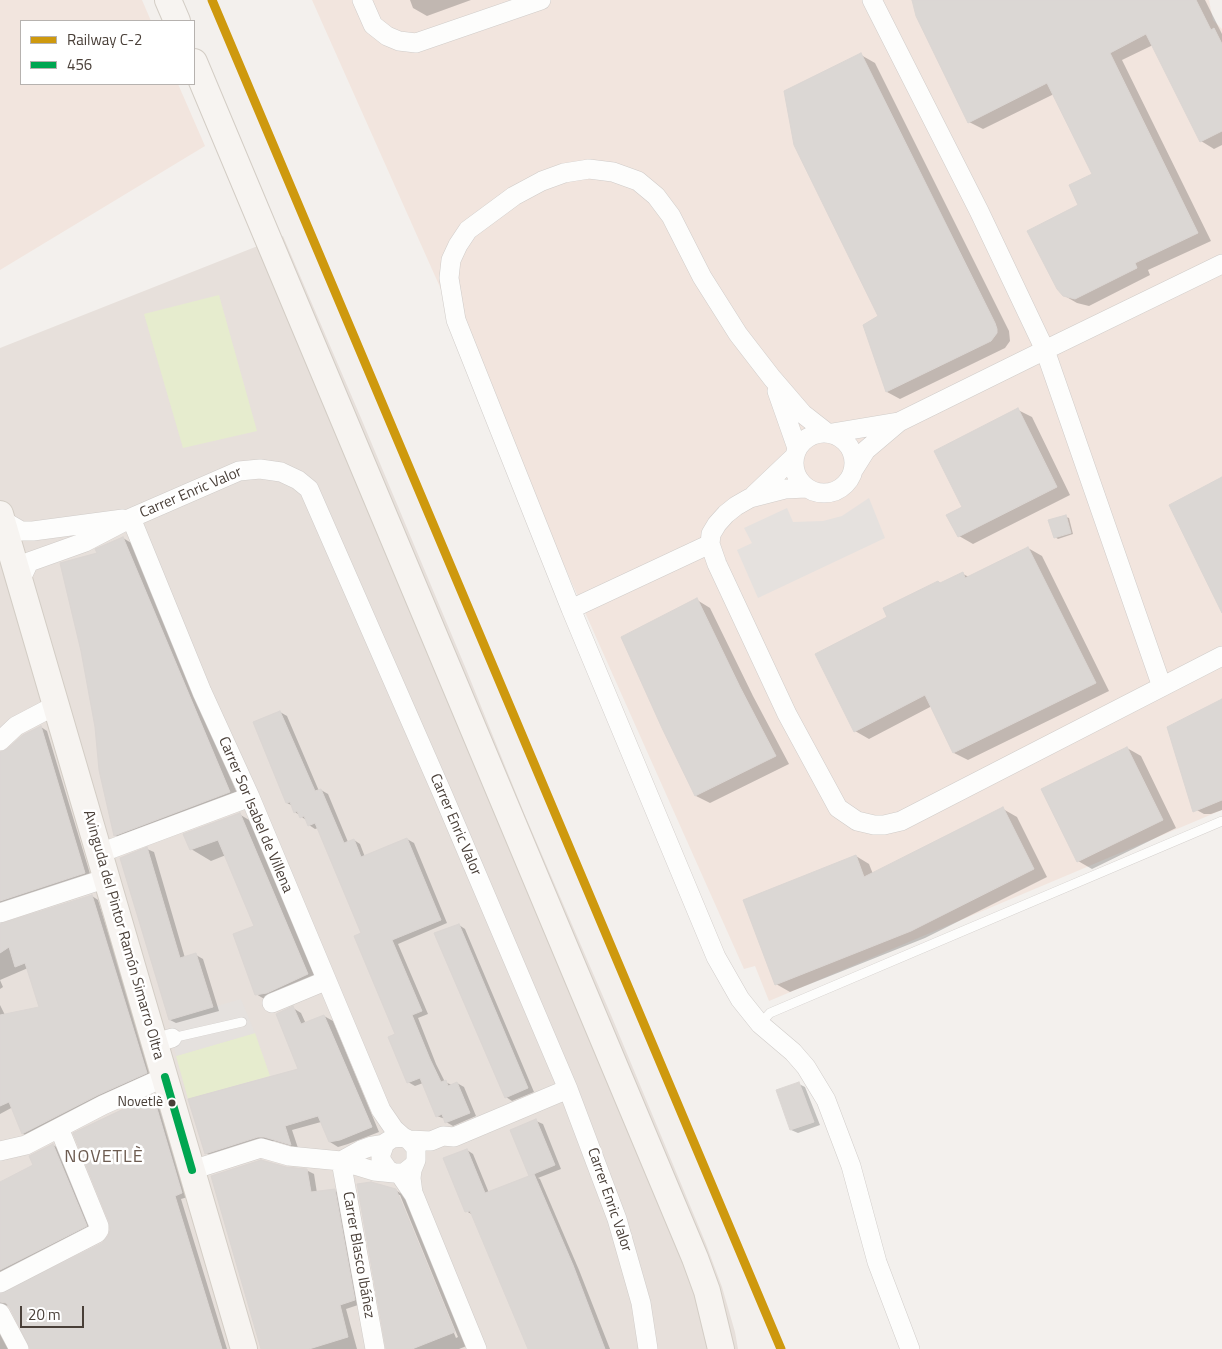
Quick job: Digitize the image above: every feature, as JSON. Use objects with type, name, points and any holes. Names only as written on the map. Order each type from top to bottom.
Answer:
[{"type":"main road","points":[[168,0],[177,20]]},
{"type":"main road","points":[[195,64],[695,1258],[707,1291],[721,1349]]},
{"type":"main road","name":"Avinguda del Pintor Ramón Simarro Oltra","points":[[1,517],[103,866],[164,1040],[165,1077],[244,1349]]},
{"type":"street","points":[[362,0],[373,25],[380,31],[400,41],[416,43],[541,0]]},
{"type":"street","points":[[872,0],[979,211],[1045,350],[1162,687]]},
{"type":"street","points":[[854,468],[854,458],[849,445],[841,437],[829,432],[803,414],[738,334],[702,277],[671,216],[656,196],[638,182],[613,172],[588,168],[542,180],[514,196],[468,230],[458,245],[451,260],[449,278],[456,320],[571,609],[716,957],[740,999],[760,1024],[793,1052],[806,1067],[826,1100],[851,1166],[877,1262],[910,1349]]},
{"type":"street","points":[[750,498],[784,489],[806,488],[816,492],[834,492],[843,487],[850,479],[854,468],[866,450],[899,422],[1222,264]]},
{"type":"street","points":[[772,378],[788,420],[795,453],[793,469],[806,488]]},
{"type":"street","points":[[899,422],[810,435],[803,440],[795,453],[750,498],[726,514],[711,534],[710,544],[717,564],[787,714],[838,808],[850,818],[864,824],[884,825],[901,821],[1162,687],[1220,661]]},
{"type":"street","name":"Carrer Enric Valor","points":[[20,581],[29,562],[85,542],[131,518],[239,470],[260,469],[281,472],[298,480],[309,489],[443,795],[568,1089],[617,1219],[641,1303],[648,1349]]},
{"type":"street","name":"Carrer Enric Valor","points":[[1,517],[21,530],[32,531],[131,518]]},
{"type":"street","name":"Carrer Sor Isabel de Villena","points":[[131,518],[202,692],[250,797],[381,1110],[394,1129],[406,1138]]},
{"type":"street","points":[[571,609],[710,544]]},
{"type":"street","points":[[0,741],[16,726],[56,705]]},
{"type":"street","points":[[0,913],[250,797]]},
{"type":"street","points":[[272,1003],[326,980]]},
{"type":"street","points":[[0,1151],[26,1145],[138,1088],[165,1077]]},
{"type":"street","points":[[192,1170],[261,1148],[289,1156],[341,1161],[374,1171],[406,1168],[423,1155],[446,1146],[454,1137],[568,1089]]},
{"type":"street","name":"Carrer Sor Isabel de Villena","points":[[381,1110],[384,1144]]},
{"type":"street","points":[[0,1283],[97,1233],[99,1230],[59,1128]]},
{"type":"street","points":[[341,1161],[367,1148],[384,1144],[393,1138],[431,1141],[443,1136],[454,1137]]},
{"type":"street","points":[[406,1138],[416,1148],[406,1168],[414,1195],[477,1349]]},
{"type":"street","points":[[384,1144],[380,1154],[384,1166],[406,1168]]},
{"type":"street","name":"Carrer Blasco Ibáñez","points":[[341,1161],[374,1349]]},
{"type":"street","points":[[0,1313],[18,1349]]},
{"type":"lane","points":[[760,1024],[770,1013],[1222,821]]},
{"type":"lane","points":[[164,1040],[242,1022]]},
{"type":"shaded area","points":[[0,0],[142,0],[151,20],[20,20],[20,85],[178,85],[205,146],[0,270]]},
{"type":"shaded area","points":[[312,0],[1209,0],[1213,20],[1222,29],[1222,810],[769,1001],[755,966],[744,969]]},
{"type":"shaded area","points":[[283,236],[706,1244],[722,1287],[738,1349],[0,1349],[0,348]]},
{"type":"shaded area","points":[[869,498],[885,538],[758,598],[737,550],[752,543],[744,528],[787,508],[793,522],[823,521],[842,516]]},
{"type":"shaded area","points":[[241,999],[255,1033],[176,1056],[169,1020]]},
{"type":"green space","points":[[219,295],[257,431],[183,448],[144,314]]},
{"type":"green space","points":[[255,1033],[270,1076],[188,1099],[176,1056]]},
{"type":"building","points":[[912,0],[1196,0],[1211,30],[1214,28],[1222,44],[1222,131],[1200,142],[1146,34],[1110,53],[1198,233],[1135,263],[1137,268],[1075,299],[1063,296],[1057,289],[1027,231],[1078,205],[1069,185],[1092,174],[1047,83],[968,123],[916,16]]},
{"type":"building","points":[[861,53],[997,329],[997,333],[991,341],[886,392],[863,325],[878,316],[794,145],[784,91]]},
{"type":"building","points":[[1018,408],[1057,487],[958,537],[946,515],[962,507],[934,451]]},
{"type":"building","points":[[1222,477],[1222,613],[1169,505]]},
{"type":"building","points":[[1066,515],[1071,533],[1054,538],[1048,520]]},
{"type":"building","points":[[123,537],[230,792],[114,836],[99,770],[95,727],[81,651],[60,563],[97,553],[95,549]]},
{"type":"building","points":[[1028,547],[1096,683],[953,753],[925,695],[854,732],[815,654],[887,617],[883,608],[938,581],[940,583],[963,572],[965,578]]},
{"type":"building","points":[[697,598],[776,756],[695,796],[621,637]]},
{"type":"building","points":[[1222,699],[1222,800],[1193,812],[1167,727]]},
{"type":"building","points":[[280,711],[315,791],[321,789],[344,843],[354,839],[361,857],[407,838],[441,920],[392,940],[422,1011],[412,1015],[430,1059],[441,1082],[446,1080],[448,1086],[457,1082],[470,1113],[445,1123],[442,1114],[436,1117],[420,1078],[407,1083],[388,1037],[395,1034],[354,936],[361,933],[315,823],[308,826],[304,816],[300,818],[297,811],[294,813],[290,802],[286,803],[253,722]]},
{"type":"building","points":[[41,726],[85,873],[0,901],[0,752],[7,749],[23,735]]},
{"type":"building","points":[[1127,747],[1163,820],[1077,862],[1041,789]]},
{"type":"building","points":[[1003,807],[1034,869],[911,931],[775,985],[743,900],[856,855],[864,877]]},
{"type":"building","points":[[240,813],[308,974],[267,993],[255,995],[233,934],[254,926],[218,840],[190,850],[183,834]]},
{"type":"building","points":[[147,847],[180,958],[196,953],[213,1007],[169,1020],[120,858]]},
{"type":"building","points":[[92,895],[147,1073],[98,1095],[22,1134],[9,1102],[0,1106],[0,1015],[39,1007],[25,963],[15,967],[9,947],[0,953],[0,924]]},
{"type":"building","points":[[459,924],[528,1088],[505,1098],[434,933]]},
{"type":"building","points":[[293,1006],[301,1024],[324,1015],[372,1127],[340,1140],[329,1142],[318,1116],[285,1126],[291,1145],[258,1137],[205,1154],[188,1099],[298,1069],[276,1014]]},
{"type":"building","points":[[799,1082],[814,1122],[790,1130],[776,1090]]},
{"type":"building","points":[[153,1095],[182,1193],[175,1196],[222,1349],[30,1349],[10,1308],[6,1303],[0,1302],[0,1294],[102,1243],[110,1231],[109,1222],[73,1133]]},
{"type":"building","points":[[536,1119],[555,1165],[529,1176],[510,1130]]},
{"type":"building","points":[[53,1144],[87,1226],[0,1270],[0,1182],[33,1165],[29,1156]]},
{"type":"building","points":[[467,1149],[485,1193],[534,1174],[573,1265],[605,1349],[528,1349],[470,1211],[465,1212],[443,1158]]},
{"type":"building","points":[[261,1160],[286,1167],[307,1169],[311,1192],[335,1189],[355,1300],[340,1305],[348,1337],[309,1349],[261,1349],[211,1176]]},
{"type":"building","points":[[371,1182],[396,1189],[455,1332],[412,1349],[386,1349],[357,1184]]},
{"type":"rail line","name":"C-2","points":[[212,0],[781,1349]]},
{"type":"transit line","name":"456","points":[[165,1077],[192,1170]]},
{"type":"place","name":"Novetlè","points":[[172,1103]]},
{"type":"district","name":"NOVETLÈ","points":[[104,1158]]}]
